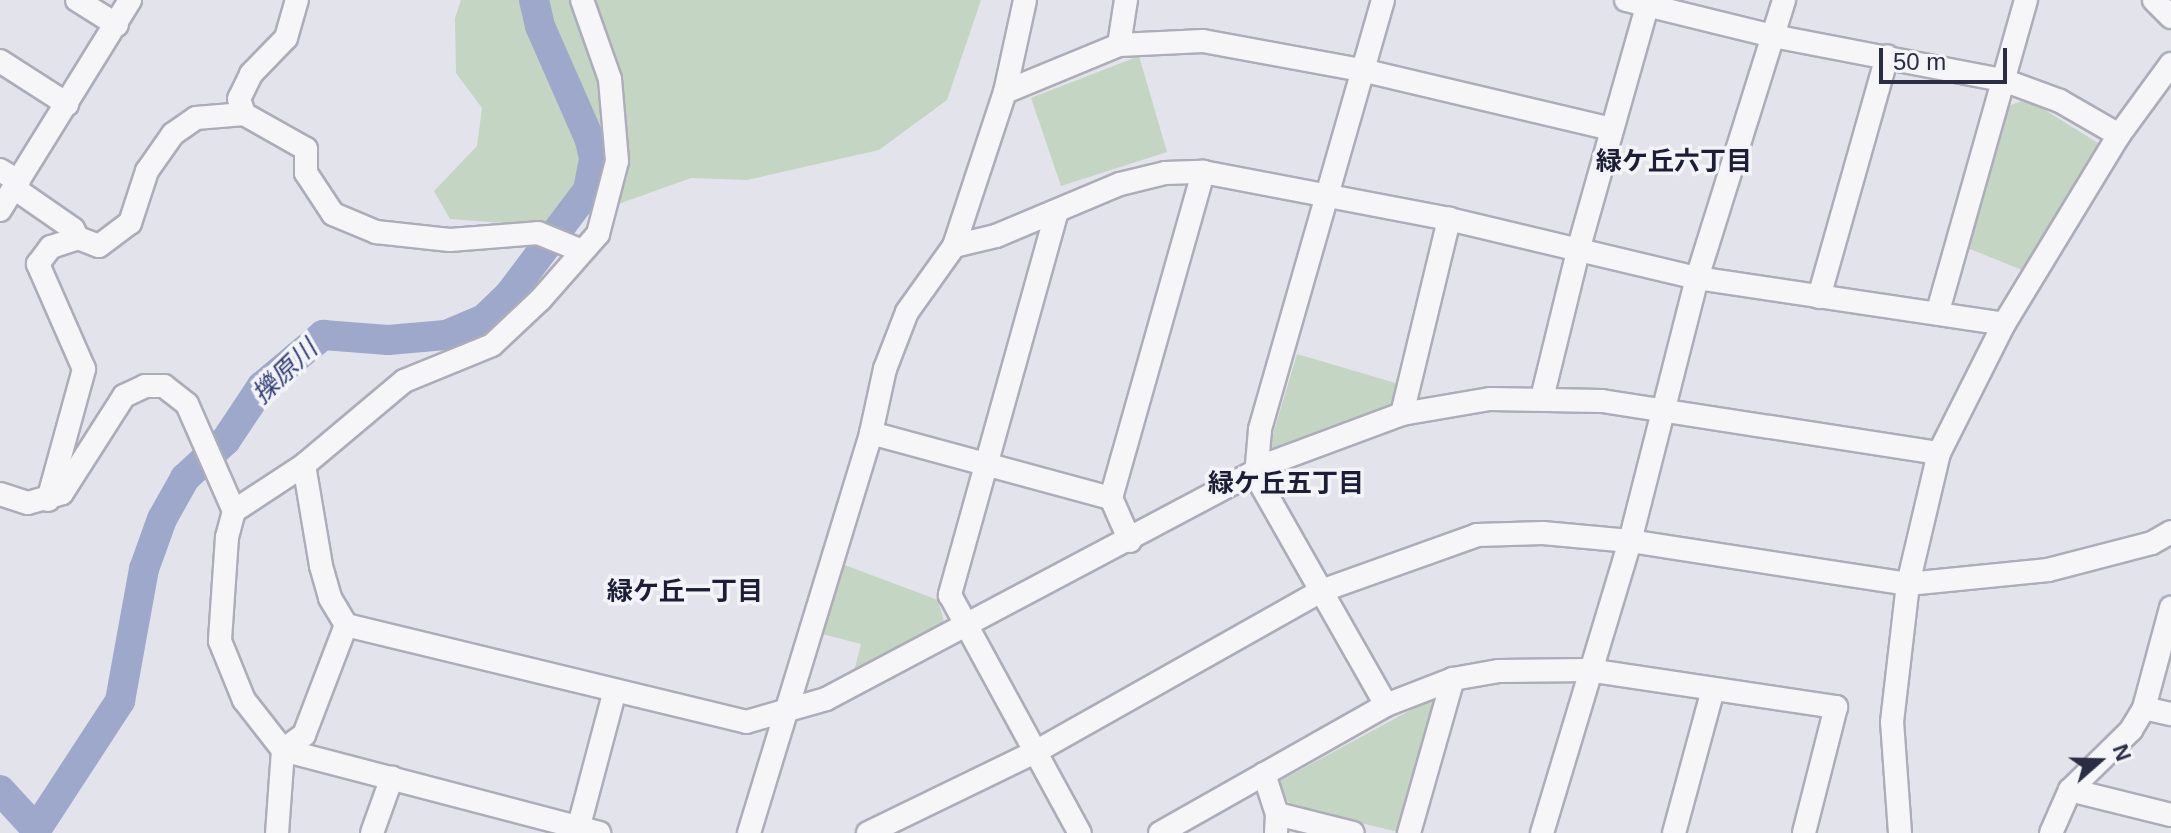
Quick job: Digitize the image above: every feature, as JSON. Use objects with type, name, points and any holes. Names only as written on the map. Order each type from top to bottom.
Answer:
[{"type":"street","points":[[77,0],[117,25]]},
{"type":"street","points":[[0,210],[11,180],[67,104],[130,0]]},
{"type":"street","points":[[244,114],[239,99],[251,74],[286,38],[297,0]]},
{"type":"street","points":[[11,180],[73,229],[78,238],[99,246],[130,223],[147,171],[173,134],[196,118],[244,114],[306,149],[306,173],[333,214],[376,232],[450,240],[563,243],[598,234],[617,161],[610,79],[582,0]]},
{"type":"street","points":[[1010,0],[1019,25]]},
{"type":"street","points":[[749,833],[871,433],[885,369],[907,312],[954,246],[1005,92],[1025,0]]},
{"type":"street","points":[[1119,45],[1126,0]]},
{"type":"street","points":[[1383,0],[1366,71],[1260,430],[1256,476],[1386,705]]},
{"type":"street","points":[[1542,833],[1588,670],[1630,541],[1697,278],[1784,0]]},
{"type":"street","points":[[1938,311],[2006,81],[2026,0]]},
{"type":"street","points":[[2154,0],[2171,17]]},
{"type":"street","points":[[1542,398],[1641,1],[1773,36],[2006,81],[2060,101],[2119,135]]},
{"type":"street","points":[[1005,92],[1119,45],[1203,41],[1366,71],[1611,129]]},
{"type":"street","points":[[1819,297],[1887,56]]},
{"type":"street","points":[[0,61],[67,104]]},
{"type":"street","points":[[1900,833],[1892,722],[1908,584],[1939,453],[2004,324],[2119,135],[2171,64]]},
{"type":"street","points":[[954,246],[996,236],[1120,184],[1165,173],[1203,172],[1449,219],[1579,247],[1697,278],[1938,311],[2004,324]]},
{"type":"street","points":[[1130,541],[1111,498],[1203,172]]},
{"type":"street","points":[[1057,211],[990,466],[950,595],[1080,833]]},
{"type":"street","points":[[1402,414],[1449,219]]},
{"type":"street","points":[[48,500],[84,369],[38,264],[43,252],[78,238]]},
{"type":"street","points":[[234,511],[304,465],[404,381],[492,345],[540,300],[563,243]]},
{"type":"street","points":[[0,494],[28,503],[48,500],[62,493],[124,396],[145,386],[164,386],[187,404],[234,511],[227,537],[220,641],[244,700],[283,750],[392,777],[585,832],[614,694]]},
{"type":"street","points":[[304,465],[321,566],[330,598],[346,625],[614,694],[746,722],[786,708],[826,699],[1256,476],[1310,444],[1402,414],[1490,399],[1542,398],[1664,412],[1939,453]]},
{"type":"street","points":[[871,433],[1111,498]]},
{"type":"street","points":[[868,833],[1037,751],[1321,591],[1477,535],[1543,533],[1630,541],[1908,584],[2048,570],[2152,543],[2171,532]]},
{"type":"street","points":[[2051,833],[2070,790],[2131,730],[2144,708],[2171,608]]},
{"type":"street","points":[[283,750],[304,735],[346,625]]},
{"type":"street","points":[[1160,833],[1386,705],[1453,679],[1499,671],[1588,670],[1836,707],[1804,833]]},
{"type":"street","points":[[1409,833],[1453,679]]},
{"type":"street","points":[[1674,833],[1713,689]]},
{"type":"street","points":[[2144,708],[2171,714]]},
{"type":"street","points":[[277,833],[283,750]]},
{"type":"street","points":[[1264,774],[1277,824],[1353,833]]},
{"type":"street","points":[[372,833],[392,777]]},
{"type":"street","points":[[2070,790],[2171,815]]},
{"type":"green space","points":[[461,0],[981,0],[947,100],[879,150],[747,180],[691,178],[554,227],[450,219],[434,191],[477,146],[482,108],[456,73],[455,18]]},
{"type":"green space","points":[[1139,56],[1167,152],[1061,186],[1031,98]]},
{"type":"green space","points":[[2027,99],[2098,143],[2022,270],[1965,247],[2008,106]]},
{"type":"green space","points":[[1297,354],[1399,384],[1387,411],[1268,451]]},
{"type":"green space","points":[[842,564],[938,600],[945,625],[852,679],[861,644],[822,634]]},
{"type":"green space","points":[[1431,699],[1436,705],[1398,832],[1291,806],[1276,783]]},
{"type":"waterway","name":"擽原川","points":[[34,833],[120,701],[144,569],[162,519],[185,478],[226,440],[262,386],[323,335],[388,340],[446,335],[484,319],[509,295],[588,190],[594,158],[590,140],[540,26],[534,0]]},
{"type":"waterway","points":[[0,790],[36,829]]},
{"type":"district","name":"緑ケ丘六丁目","points":[[1674,162]]},
{"type":"district","name":"緑ケ丘五丁目","points":[[1286,484]]},
{"type":"district","name":"緑ケ丘一丁目","points":[[685,592]]}]
